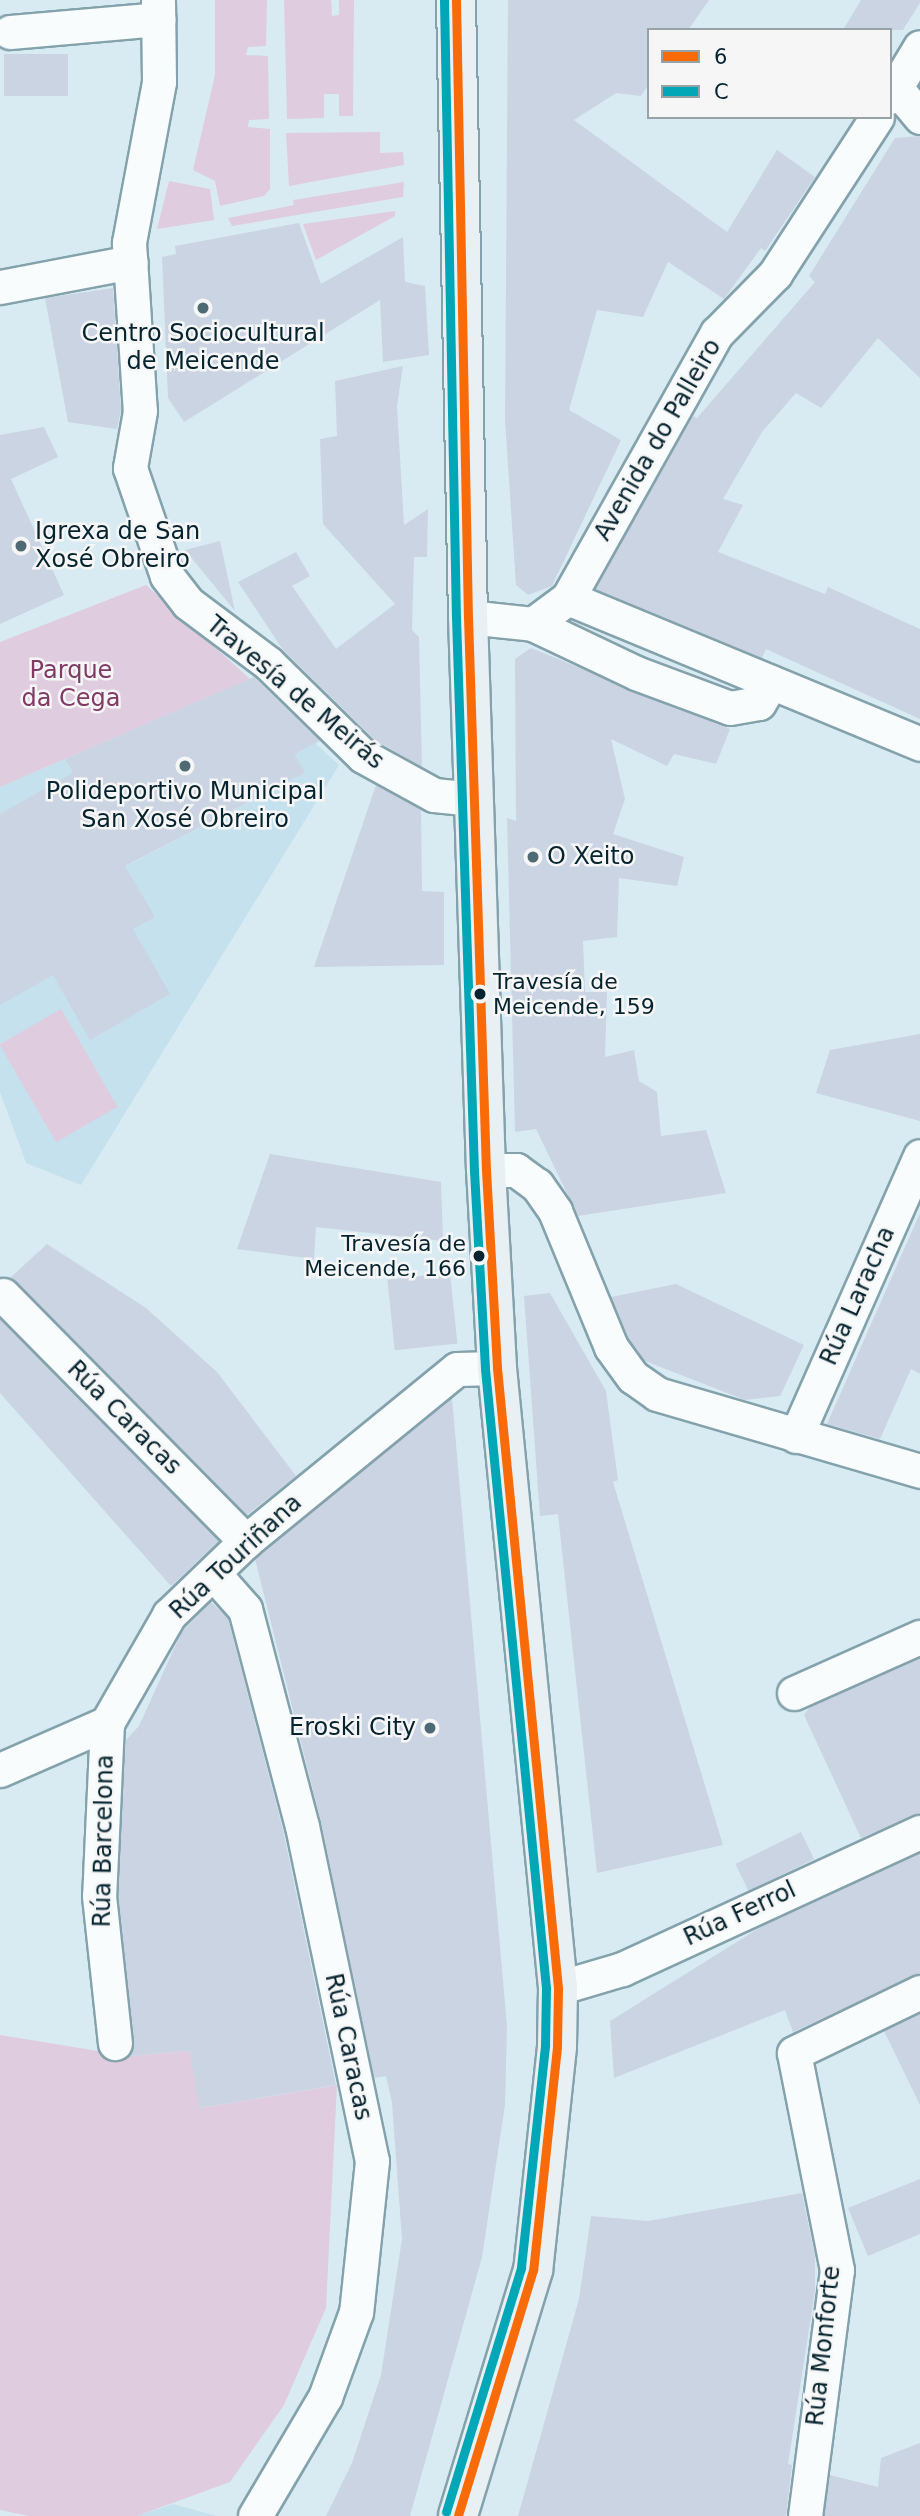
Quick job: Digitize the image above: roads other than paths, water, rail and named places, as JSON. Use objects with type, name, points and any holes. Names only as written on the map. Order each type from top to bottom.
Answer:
[{"type":"main road","points":[[456,0],[468,617],[486,1170],[497,1368],[558,1988],[533,2270],[458,2516]]},
{"type":"street","points":[[10,32],[158,10]]},
{"type":"street","name":"Travesía de Meirás","points":[[158,10],[159,82],[129,243],[140,411],[130,468],[167,576],[188,603],[268,663],[363,756],[434,795],[474,799]]},
{"type":"street","points":[[920,47],[893,93],[920,117]]},
{"type":"street","name":"Avenida do Palleiro","points":[[568,597],[717,333],[775,274],[876,119]]},
{"type":"street","points":[[0,287],[131,262]]},
{"type":"street","points":[[533,624],[568,597],[920,744]]},
{"type":"street","points":[[468,617],[533,624],[636,673],[730,708],[759,703],[771,682]]},
{"type":"street","name":"Rúa Laracha","points":[[796,1436],[920,1156]]},
{"type":"street","points":[[486,1170],[516,1170],[537,1185],[555,1211],[611,1347],[633,1377],[657,1394],[920,1471]]},
{"type":"street","name":"Rúa Caracas","points":[[3,1295],[246,1541]]},
{"type":"street","name":"Rúa Touriñana","points":[[107,1723],[169,1615],[246,1541],[457,1369],[497,1368]]},
{"type":"street","name":"Rúa Caracas","points":[[214,1574],[245,1609],[302,1826],[372,2161],[356,2312],[325,2397],[260,2504]]},
{"type":"street","points":[[794,1693],[920,1637]]},
{"type":"street","points":[[1,1769],[107,1723]]},
{"type":"street","name":"Rúa Barcelona","points":[[107,1723],[99,1896],[115,2043]]},
{"type":"street","name":"Rúa Ferrol","points":[[558,1988],[622,1969],[920,1832]]},
{"type":"street","name":"Rúa Monforte","points":[[805,2516],[837,2270],[794,2053],[920,1992]]},
{"type":"place","name":"Centro Sociocultural de Meicende","points":[[203,308]]},
{"type":"place","name":"Igrexa de San Xosé Obreiro","points":[[21,546]]},
{"type":"place","name":"Polideportivo Municipal San Xosé Obreiro","points":[[185,766]]},
{"type":"place","name":"O Xeito","points":[[533,857]]},
{"type":"place","name":"Travesía de Meicende, 159","points":[[480,994]]},
{"type":"place","name":"Travesía de Meicende, 166","points":[[479,1256]]},
{"type":"place","name":"Eroski City","points":[[430,1728]]},
{"type":"park label","name":"Parque da Cega","points":[[71,685]]}]
